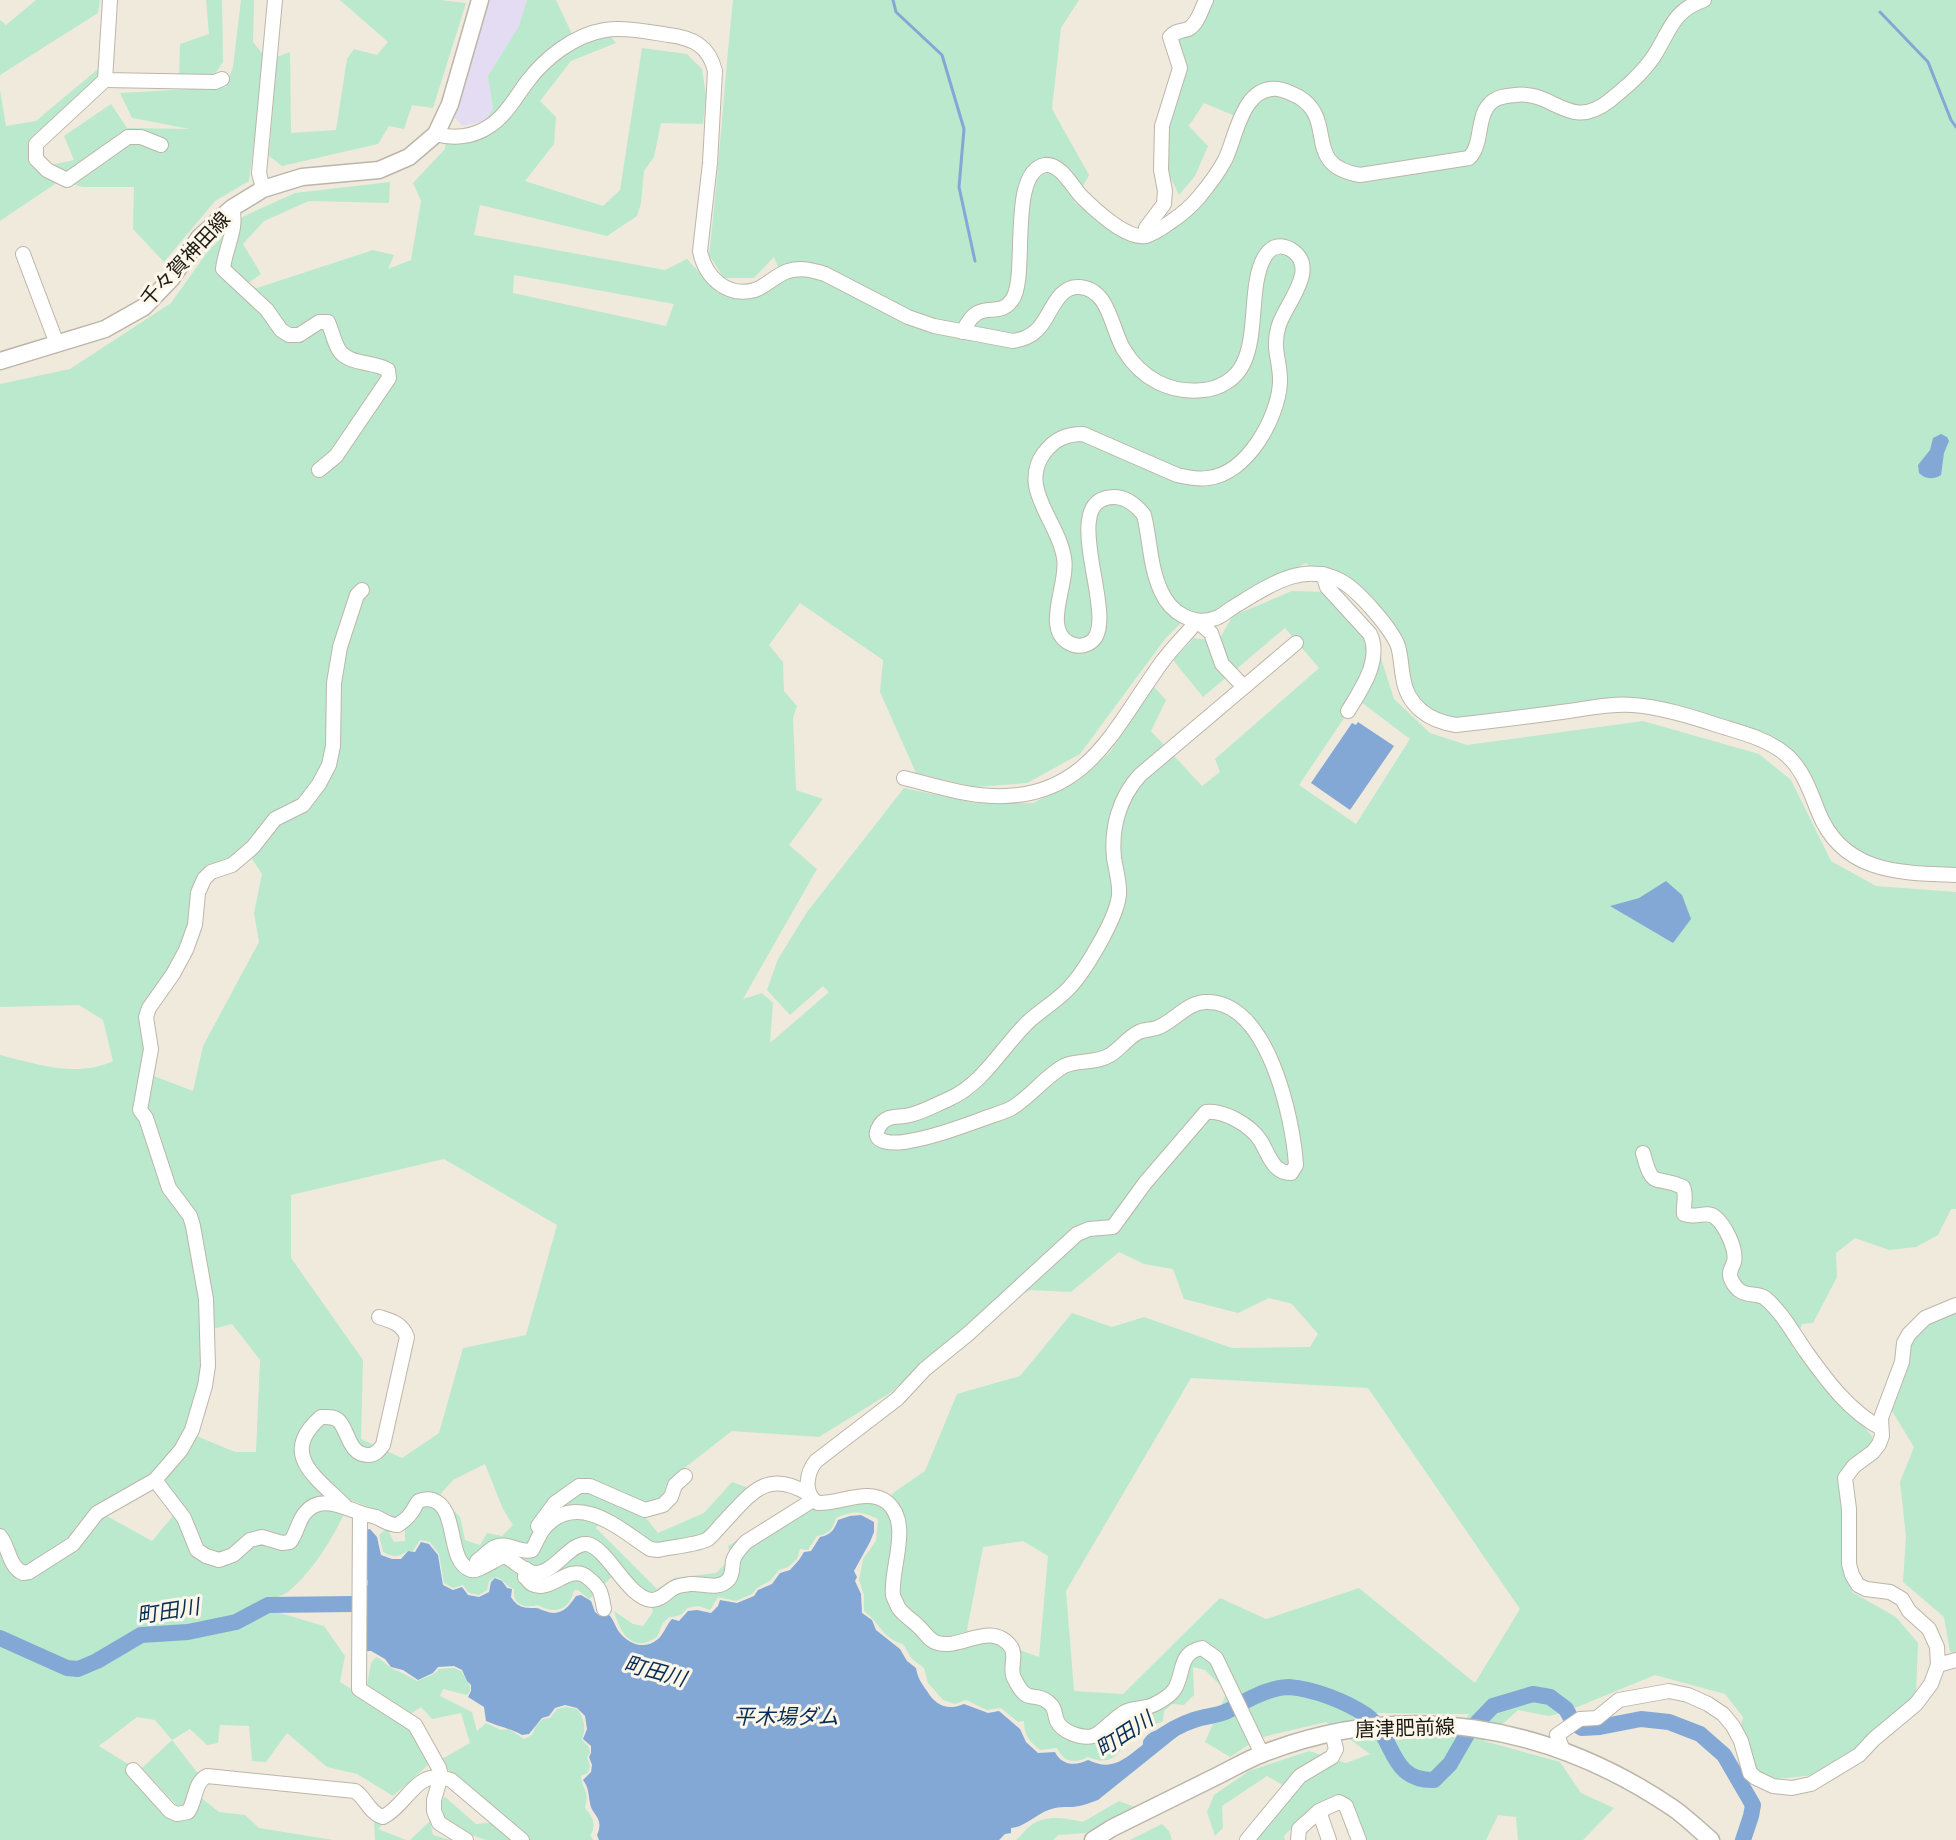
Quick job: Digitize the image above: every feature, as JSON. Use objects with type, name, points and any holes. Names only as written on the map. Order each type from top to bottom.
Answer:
[{"type":"main road","name":"千々賀神田線","points":[[0,361],[105,329],[144,307],[171,279],[199,238],[232,208],[264,189],[302,177],[379,171],[409,157],[436,134],[450,104],[480,0]]},
{"type":"main road","name":"唐津肥前線","points":[[1093,1840],[1258,1748],[1361,1727],[1403,1724],[1467,1726],[1530,1739],[1563,1750],[1599,1764],[1633,1783],[1675,1809],[1710,1840]]},
{"type":"street","points":[[110,0],[105,80],[36,144],[36,159],[47,170],[67,180],[128,137],[141,137],[161,145]]},
{"type":"street","points":[[264,189],[259,173],[275,0]]},
{"type":"street","points":[[1146,236],[1146,228],[1164,204],[1165,191],[1161,170],[1162,126],[1180,69],[1170,37],[1174,32],[1189,28],[1197,20],[1206,0]]},
{"type":"street","points":[[963,332],[968,320],[979,310],[1004,308],[1013,300],[1017,284],[1021,206],[1035,169],[1044,165],[1053,166],[1083,198],[1122,230],[1133,236],[1146,236],[1190,209],[1216,176],[1227,157],[1246,106],[1262,93],[1277,88],[1292,93],[1310,104],[1318,117],[1323,149],[1334,165],[1344,172],[1360,175],[1469,159],[1474,153],[1484,112],[1491,102],[1501,96],[1527,93],[1544,98],[1564,110],[1580,114],[1606,103],[1640,74],[1655,55],[1668,28],[1683,10],[1704,0]]},
{"type":"street","points":[[436,134],[447,137],[469,135],[489,127],[548,59],[574,41],[605,30],[630,30],[675,36],[695,42],[712,58],[715,71],[710,163],[700,252],[702,264],[711,277],[727,288],[745,291],[757,289],[787,271],[810,270],[825,274],[908,317],[934,326],[1013,341],[1026,338],[1039,329],[1057,299],[1066,290],[1077,286],[1099,295],[1123,349],[1137,369],[1154,381],[1176,390],[1193,392],[1211,390],[1235,376],[1243,364],[1249,347],[1264,258],[1273,247],[1280,246],[1290,249],[1299,258],[1304,268],[1279,324],[1274,343],[1280,380],[1278,401],[1268,423],[1240,464],[1209,478],[1192,478],[1177,475],[1135,458],[1101,440],[1083,434],[1071,434],[1060,437],[1049,446],[1036,467],[1037,493],[1057,534],[1064,557],[1065,576],[1057,613],[1060,635],[1074,645],[1089,644],[1094,641],[1099,629],[1100,612],[1088,537],[1088,520],[1092,510],[1100,501],[1110,497],[1120,497],[1137,506],[1144,515],[1160,589],[1167,603],[1177,612],[1197,621],[1211,633],[1222,664],[1244,687]]},
{"type":"street","points":[[105,80],[215,82],[222,79]]},
{"type":"street","points":[[232,208],[236,220],[223,269],[267,310],[281,330],[289,335],[299,335],[319,322],[328,322],[340,352],[350,359],[380,365],[388,370],[389,378],[336,456],[319,470]]},
{"type":"street","points":[[23,254],[57,344]]},
{"type":"street","points":[[1323,574],[1327,587],[1370,634],[1374,642],[1374,654],[1365,684],[1348,711]]},
{"type":"street","points":[[904,778],[961,792],[992,796],[1019,796],[1060,782],[1076,773],[1098,754],[1163,661],[1197,621],[1218,618],[1276,582],[1293,575],[1323,574],[1342,582],[1360,596],[1392,634],[1398,646],[1405,689],[1409,697],[1420,710],[1436,720],[1456,725],[1631,704],[1700,720],[1762,739],[1783,752],[1800,770],[1825,825],[1843,848],[1852,855],[1876,867],[1889,870],[1956,875]]},
{"type":"street","points":[[0,1536],[5,1542],[15,1567],[23,1574],[29,1572],[73,1544],[97,1513],[155,1480],[181,1450],[192,1430],[205,1386],[208,1365],[206,1299],[190,1216],[169,1188],[146,1118],[140,1110],[151,1049],[146,1017],[148,1008],[174,974],[186,951],[195,925],[198,893],[204,879],[211,872],[232,865],[253,847],[275,819],[303,805],[319,784],[329,765],[333,746],[334,683],[340,647],[357,595],[362,590]]},
{"type":"street","points":[[811,1497],[807,1478],[809,1469],[816,1461],[897,1399],[926,1369],[968,1334],[1077,1234],[1089,1229],[1113,1227],[1144,1183],[1206,1112],[1223,1115],[1251,1130],[1259,1138],[1275,1167],[1287,1173],[1293,1171],[1296,1165],[1290,1124],[1266,1047],[1256,1031],[1242,1016],[1232,1009],[1205,1002],[1193,1006],[1156,1029],[1140,1031],[1100,1060],[1067,1065],[1010,1108],[942,1134],[904,1142],[890,1143],[881,1140],[876,1132],[879,1126],[888,1119],[922,1110],[953,1097],[974,1083],[1029,1021],[1069,988],[1080,974],[1116,909],[1119,895],[1114,858],[1115,828],[1121,801],[1128,788],[1296,643]]},
{"type":"street","points":[[1643,1152],[1648,1174],[1656,1181],[1683,1187],[1686,1194],[1683,1205],[1684,1214],[1692,1217],[1707,1214],[1714,1217],[1730,1236],[1735,1260],[1730,1271],[1731,1279],[1743,1294],[1764,1298],[1788,1324],[1807,1354],[1844,1399],[1866,1420],[1881,1428]]},
{"type":"street","points":[[1563,1750],[1557,1736],[1575,1722],[1597,1718],[1619,1700],[1669,1691],[1688,1695],[1708,1704],[1728,1720],[1741,1741],[1750,1773],[1756,1778],[1773,1786],[1792,1788],[1811,1784],[1859,1755],[1874,1739],[1916,1704],[1931,1684],[1938,1665],[1937,1647],[1929,1629],[1909,1611],[1902,1599],[1890,1592],[1866,1589],[1858,1585],[1852,1575],[1845,1478],[1854,1466],[1873,1452],[1879,1444],[1882,1436],[1881,1418],[1902,1362],[1904,1342],[1909,1334],[1925,1318],[1956,1305]]},
{"type":"street","points":[[345,1506],[307,1468],[300,1453],[303,1441],[312,1424],[321,1417],[333,1417],[340,1422],[353,1448],[360,1453],[369,1455],[378,1452],[383,1445],[407,1337],[405,1330],[398,1324],[379,1317]]},
{"type":"street","points":[[540,1535],[536,1529],[555,1503],[579,1486],[590,1486],[645,1510],[663,1505],[670,1497],[675,1485],[685,1476]]},
{"type":"street","points":[[155,1480],[184,1518],[197,1550],[219,1560],[233,1555],[250,1540],[262,1537],[282,1543],[290,1542],[297,1533],[300,1520],[306,1510],[316,1504],[331,1503],[345,1506],[390,1525],[398,1525],[410,1515],[419,1501],[429,1498],[440,1503],[446,1512],[457,1553],[464,1565],[471,1570],[480,1570],[492,1560],[504,1556],[535,1573],[548,1570],[579,1544],[589,1544],[598,1550],[620,1576],[641,1595],[651,1600],[660,1598],[676,1587],[692,1584],[710,1586],[722,1584],[730,1578],[734,1559],[746,1542],[811,1497]]},
{"type":"street","points":[[464,1565],[479,1560],[495,1547],[506,1545],[527,1552],[532,1550],[547,1525],[559,1516],[576,1511],[591,1513],[605,1519],[650,1549],[658,1550],[708,1538],[740,1504],[760,1487],[771,1483],[798,1487],[818,1503],[868,1495],[882,1499],[890,1505],[897,1516],[899,1534],[893,1596],[900,1611],[919,1626],[929,1638],[938,1643],[949,1645],[985,1635],[997,1637],[1011,1647],[1012,1675],[1021,1691],[1027,1697],[1045,1699],[1054,1707],[1058,1722],[1064,1728],[1077,1736],[1092,1737],[1127,1710],[1149,1706],[1172,1693],[1177,1685],[1184,1661],[1193,1650],[1202,1648],[1216,1658],[1258,1748]]},
{"type":"street","points":[[360,1513],[359,1689],[415,1725],[440,1768],[441,1776],[434,1800],[434,1812],[439,1823],[466,1840]]},
{"type":"street","points":[[526,1569],[525,1577],[532,1584],[543,1586],[570,1573],[583,1574],[600,1587],[604,1609]]},
{"type":"street","points":[[1938,1665],[1956,1660]]},
{"type":"street","points":[[1247,1840],[1300,1776],[1332,1757],[1336,1749],[1332,1733]]},
{"type":"street","points":[[132,1770],[170,1810],[177,1814],[188,1812],[200,1782],[207,1776],[355,1791],[360,1794],[374,1813],[383,1817],[424,1779],[441,1776],[451,1780],[522,1840]]},
{"type":"street","points":[[1298,1840],[1299,1829],[1319,1811],[1339,1802],[1346,1806],[1359,1840]]},
{"type":"street","points":[[1319,1811],[1329,1840]]},
{"type":"shaded area","points":[[490,0],[527,0],[519,26],[488,76],[493,109],[484,121],[463,126],[454,117]]},
{"type":"green space","points":[[36,0],[100,0],[98,13],[0,75],[0,20],[6,25]]},
{"type":"green space","points":[[206,0],[222,0],[223,62],[212,78],[179,80],[180,44],[209,34]]},
{"type":"green space","points":[[241,0],[254,0],[253,42],[265,57],[249,181],[215,201],[164,262],[133,229],[134,187],[82,187],[61,180],[0,221],[0,90],[6,126],[36,121],[98,69],[99,79],[39,147],[47,166],[74,160],[64,136],[111,104],[127,128],[190,129],[132,118],[120,93],[226,87],[233,67]]},
{"type":"green space","points":[[340,0],[440,0],[466,3],[433,108],[412,105],[404,129],[389,126],[378,144],[282,166],[269,156],[277,57],[290,52],[291,133],[336,130],[347,59],[354,49],[377,55],[388,42]]},
{"type":"green space","points":[[527,0],[556,0],[572,34],[607,32],[616,43],[571,61],[540,101],[556,117],[554,144],[525,181],[603,206],[620,190],[642,48],[687,54],[702,69],[706,96],[703,124],[661,123],[654,157],[644,171],[641,203],[637,216],[607,236],[480,205],[474,235],[665,270],[687,259],[718,293],[783,279],[774,257],[754,278],[724,278],[709,255],[733,0],[1079,0],[1061,28],[1052,109],[1089,175],[1074,202],[1127,238],[1152,242],[1212,194],[1222,152],[1235,116],[1204,103],[1188,125],[1208,146],[1195,176],[1179,195],[1166,168],[1175,40],[1198,30],[1211,0],[1956,0],[1956,869],[1895,865],[1859,853],[1844,841],[1830,823],[1806,767],[1789,748],[1770,736],[1681,707],[1454,719],[1425,712],[1410,683],[1403,643],[1324,568],[1309,566],[1306,563],[1240,595],[1217,612],[1208,615],[1192,612],[1165,639],[1080,754],[1027,783],[974,787],[916,773],[880,692],[883,660],[800,603],[769,645],[783,662],[784,691],[797,706],[793,718],[796,790],[823,799],[789,845],[817,869],[743,999],[762,993],[773,1003],[770,1043],[829,992],[823,986],[790,1015],[767,990],[778,959],[807,912],[904,788],[975,803],[1033,803],[1078,781],[1110,752],[1154,687],[1166,700],[1151,731],[1202,786],[1220,772],[1215,759],[1319,668],[1285,628],[1203,697],[1173,660],[1194,638],[1218,641],[1233,616],[1292,591],[1330,592],[1373,633],[1394,699],[1430,733],[1467,745],[1643,721],[1759,754],[1791,780],[1831,861],[1876,886],[1956,892],[1956,1209],[1951,1209],[1938,1235],[1916,1247],[1889,1250],[1855,1238],[1836,1253],[1837,1277],[1813,1323],[1802,1324],[1793,1348],[1872,1436],[1872,1450],[1844,1487],[1852,1592],[1896,1617],[1918,1643],[1916,1695],[1859,1756],[1817,1775],[1766,1780],[1736,1748],[1743,1717],[1725,1694],[1655,1675],[1565,1712],[1549,1716],[1518,1710],[1484,1741],[1560,1762],[1581,1793],[1614,1808],[1583,1840],[1518,1840],[1516,1817],[1498,1815],[1486,1840],[1365,1840],[1346,1797],[1317,1803],[1284,1836],[1285,1840],[1250,1840],[1293,1791],[1267,1776],[1222,1806],[1223,1828],[1215,1836],[1207,1812],[1214,1795],[1249,1771],[1309,1751],[1346,1763],[1370,1754],[1326,1722],[1259,1738],[1230,1757],[1205,1742],[1227,1692],[1205,1670],[1193,1667],[1194,1695],[1184,1705],[1172,1704],[1164,1711],[1163,1721],[1152,1726],[1137,1726],[1118,1754],[1112,1758],[1098,1760],[1088,1757],[1074,1761],[1066,1759],[1057,1748],[1040,1750],[1028,1737],[1024,1721],[1018,1722],[1001,1708],[987,1710],[966,1700],[955,1704],[943,1700],[928,1683],[924,1668],[912,1659],[903,1644],[891,1639],[864,1611],[864,1595],[859,1580],[863,1559],[876,1541],[878,1519],[867,1514],[853,1513],[836,1518],[830,1530],[817,1536],[808,1550],[800,1549],[797,1559],[788,1567],[779,1570],[771,1580],[757,1588],[752,1594],[736,1601],[718,1597],[710,1610],[698,1606],[687,1608],[680,1615],[669,1617],[663,1623],[657,1637],[648,1642],[637,1643],[631,1641],[623,1633],[614,1611],[633,1624],[643,1626],[653,1612],[648,1593],[620,1570],[604,1584],[592,1585],[594,1595],[589,1599],[578,1590],[574,1590],[569,1602],[556,1610],[538,1605],[520,1604],[515,1598],[514,1589],[496,1577],[489,1581],[487,1590],[479,1595],[469,1593],[463,1585],[453,1588],[444,1583],[439,1554],[430,1542],[420,1540],[413,1551],[407,1551],[398,1556],[383,1552],[379,1535],[387,1528],[394,1542],[405,1541],[405,1525],[389,1514],[350,1500],[332,1537],[308,1572],[287,1593],[268,1600],[273,1611],[324,1626],[345,1656],[340,1682],[407,1724],[428,1765],[393,1796],[357,1774],[327,1767],[287,1733],[266,1762],[252,1761],[249,1726],[220,1725],[218,1743],[207,1745],[190,1729],[172,1740],[155,1720],[137,1717],[99,1746],[128,1764],[137,1785],[167,1815],[191,1819],[199,1796],[219,1812],[245,1815],[259,1828],[333,1840],[0,1840],[0,1055],[71,1069],[100,1066],[113,1061],[103,1020],[79,1005],[0,1007],[0,384],[70,369],[171,303],[208,251],[242,217],[295,193],[390,182],[389,203],[309,201],[264,221],[243,244],[261,274],[243,287],[257,288],[373,250],[394,255],[388,269],[411,260],[421,201],[413,183],[445,149],[446,139],[477,131],[493,109],[488,76],[519,26]],"holes":[[[514,275],[674,304],[666,326],[513,293]],[[1357,699],[1410,739],[1356,824],[1299,785]],[[246,850],[262,874],[254,913],[259,942],[203,1046],[193,1091],[141,1071],[146,1041],[139,1016],[177,966],[198,916],[192,889],[207,867]],[[1639,898],[1674,943],[1611,906]],[[444,1159],[557,1225],[526,1335],[463,1348],[439,1433],[402,1458],[361,1439],[363,1360],[291,1258],[291,1195]],[[1119,1252],[1144,1264],[1173,1269],[1184,1299],[1238,1313],[1269,1298],[1292,1304],[1318,1334],[1310,1347],[1232,1348],[1144,1317],[1112,1327],[1072,1313],[1020,1376],[957,1394],[925,1471],[893,1493],[884,1506],[868,1499],[803,1498],[728,1546],[731,1558],[716,1573],[674,1578],[657,1589],[596,1528],[607,1513],[652,1544],[703,1535],[749,1488],[732,1482],[704,1513],[658,1533],[638,1508],[661,1500],[669,1480],[732,1431],[819,1437],[890,1393],[964,1328],[1030,1290],[1071,1292]],[[232,1324],[260,1360],[256,1452],[235,1452],[187,1432],[202,1379],[205,1331]],[[1191,1378],[1368,1388],[1520,1609],[1475,1683],[1359,1588],[1266,1619],[1220,1598],[1123,1694],[1074,1691],[1066,1591]],[[485,1464],[503,1509],[513,1525],[502,1536],[487,1533],[480,1545],[465,1540],[460,1517],[439,1496],[453,1480]],[[160,1473],[182,1505],[152,1541],[105,1515]],[[1023,1541],[1048,1556],[1039,1657],[967,1630],[983,1547]],[[1370,1713],[1469,1714],[1454,1737],[1394,1736]]]},
{"type":"green space","points":[[1956,1307],[1956,1653],[1950,1652],[1944,1617],[1903,1582],[1906,1536],[1900,1482],[1914,1447],[1892,1411],[1906,1346],[1928,1320]]},
{"type":"green space","points":[[376,1657],[391,1668],[417,1681],[434,1674],[439,1669],[454,1668],[461,1671],[470,1686],[467,1695],[443,1689],[440,1696],[472,1712],[477,1731],[486,1723],[501,1730],[509,1729],[524,1739],[532,1735],[536,1726],[543,1719],[550,1718],[557,1709],[566,1707],[577,1709],[584,1724],[582,1740],[589,1747],[590,1753],[587,1757],[590,1766],[588,1773],[581,1776],[586,1793],[585,1808],[593,1821],[590,1836],[594,1840],[523,1840],[526,1836],[446,1768],[442,1759],[470,1743],[461,1713],[432,1719],[421,1707],[410,1714],[367,1685],[371,1663]]},
{"type":"green space","points":[[172,1740],[199,1775],[187,1805],[178,1807],[142,1768]]},
{"type":"green space","points":[[445,1797],[476,1824],[495,1822],[516,1840],[486,1840],[465,1833],[445,1820],[439,1804]]},
{"type":"green space","points":[[1119,1801],[1135,1807],[1086,1833],[1058,1835],[1053,1840],[1016,1840],[1036,1822],[1049,1818],[1062,1818],[1083,1822]]},
{"type":"green space","points":[[374,1821],[382,1825],[378,1829],[406,1840],[375,1840]]},
{"type":"green space","points":[[430,1821],[433,1835],[451,1840],[410,1840]]},
{"type":"green space","points":[[1162,1824],[1169,1831],[1172,1840],[1130,1840]]},
{"type":"water","points":[[1941,434],[1949,441],[1944,453],[1941,475],[1926,478],[1919,473],[1918,465],[1930,450],[1933,438]]},
{"type":"water","points":[[1358,722],[1394,746],[1350,810],[1311,783],[1352,723],[1356,725]]},
{"type":"water","points":[[1666,881],[1682,895],[1691,919],[1673,943],[1610,906],[1639,898]]},
{"type":"water","name":"平木場ダム","points":[[861,1515],[874,1522],[874,1532],[870,1542],[854,1571],[857,1577],[855,1581],[861,1594],[862,1613],[872,1620],[876,1630],[900,1649],[907,1661],[916,1668],[920,1680],[938,1704],[953,1707],[964,1704],[988,1713],[999,1711],[1020,1729],[1026,1742],[1038,1753],[1055,1752],[1061,1760],[1070,1764],[1088,1760],[1103,1765],[1116,1763],[1142,1745],[1147,1736],[1154,1731],[1167,1729],[1170,1738],[1179,1735],[1098,1800],[1079,1806],[1058,1807],[1043,1812],[1022,1825],[1011,1828],[1011,1833],[1005,1834],[999,1840],[599,1840],[597,1835],[599,1820],[591,1807],[583,1780],[591,1772],[592,1765],[589,1757],[591,1746],[583,1739],[587,1729],[585,1716],[577,1708],[565,1705],[555,1708],[549,1716],[542,1718],[529,1734],[522,1735],[486,1721],[484,1707],[468,1697],[471,1685],[462,1670],[454,1666],[438,1667],[433,1673],[418,1680],[403,1670],[391,1667],[385,1659],[371,1651],[364,1651],[364,1585],[368,1585],[368,1580],[364,1580],[364,1530],[370,1529],[377,1537],[381,1555],[392,1559],[401,1559],[408,1551],[415,1552],[421,1542],[429,1544],[438,1555],[443,1585],[453,1590],[462,1587],[468,1595],[479,1597],[489,1592],[491,1582],[495,1578],[502,1581],[507,1588],[512,1589],[511,1597],[519,1605],[555,1613],[563,1610],[576,1596],[581,1595],[591,1601],[595,1612],[600,1616],[608,1614],[624,1637],[633,1643],[643,1645],[658,1639],[672,1619],[679,1621],[688,1611],[711,1613],[720,1600],[737,1603],[754,1596],[758,1590],[772,1584],[780,1573],[790,1570],[804,1552],[811,1551],[820,1537],[832,1532],[838,1520]]},
{"type":"waterway","points":[[893,0],[896,12],[942,55],[964,129],[959,187],[975,261]]},
{"type":"waterway","points":[[1880,12],[1928,62],[1951,120],[1956,127]]},
{"type":"waterway","name":"町田川","points":[[0,1638],[67,1668],[78,1669],[97,1661],[141,1635],[188,1632],[236,1622],[268,1605],[353,1604]]},
{"type":"waterway","name":"町田川","points":[[1151,1744],[1182,1724],[1225,1712],[1265,1692],[1285,1687],[1299,1688],[1329,1696],[1366,1715],[1376,1724],[1400,1766],[1419,1778],[1434,1780],[1450,1764],[1469,1731],[1493,1706],[1533,1694],[1550,1697],[1566,1709],[1573,1722],[1582,1728],[1641,1719],[1669,1722],[1700,1734],[1724,1755],[1753,1805],[1743,1840]]}]
